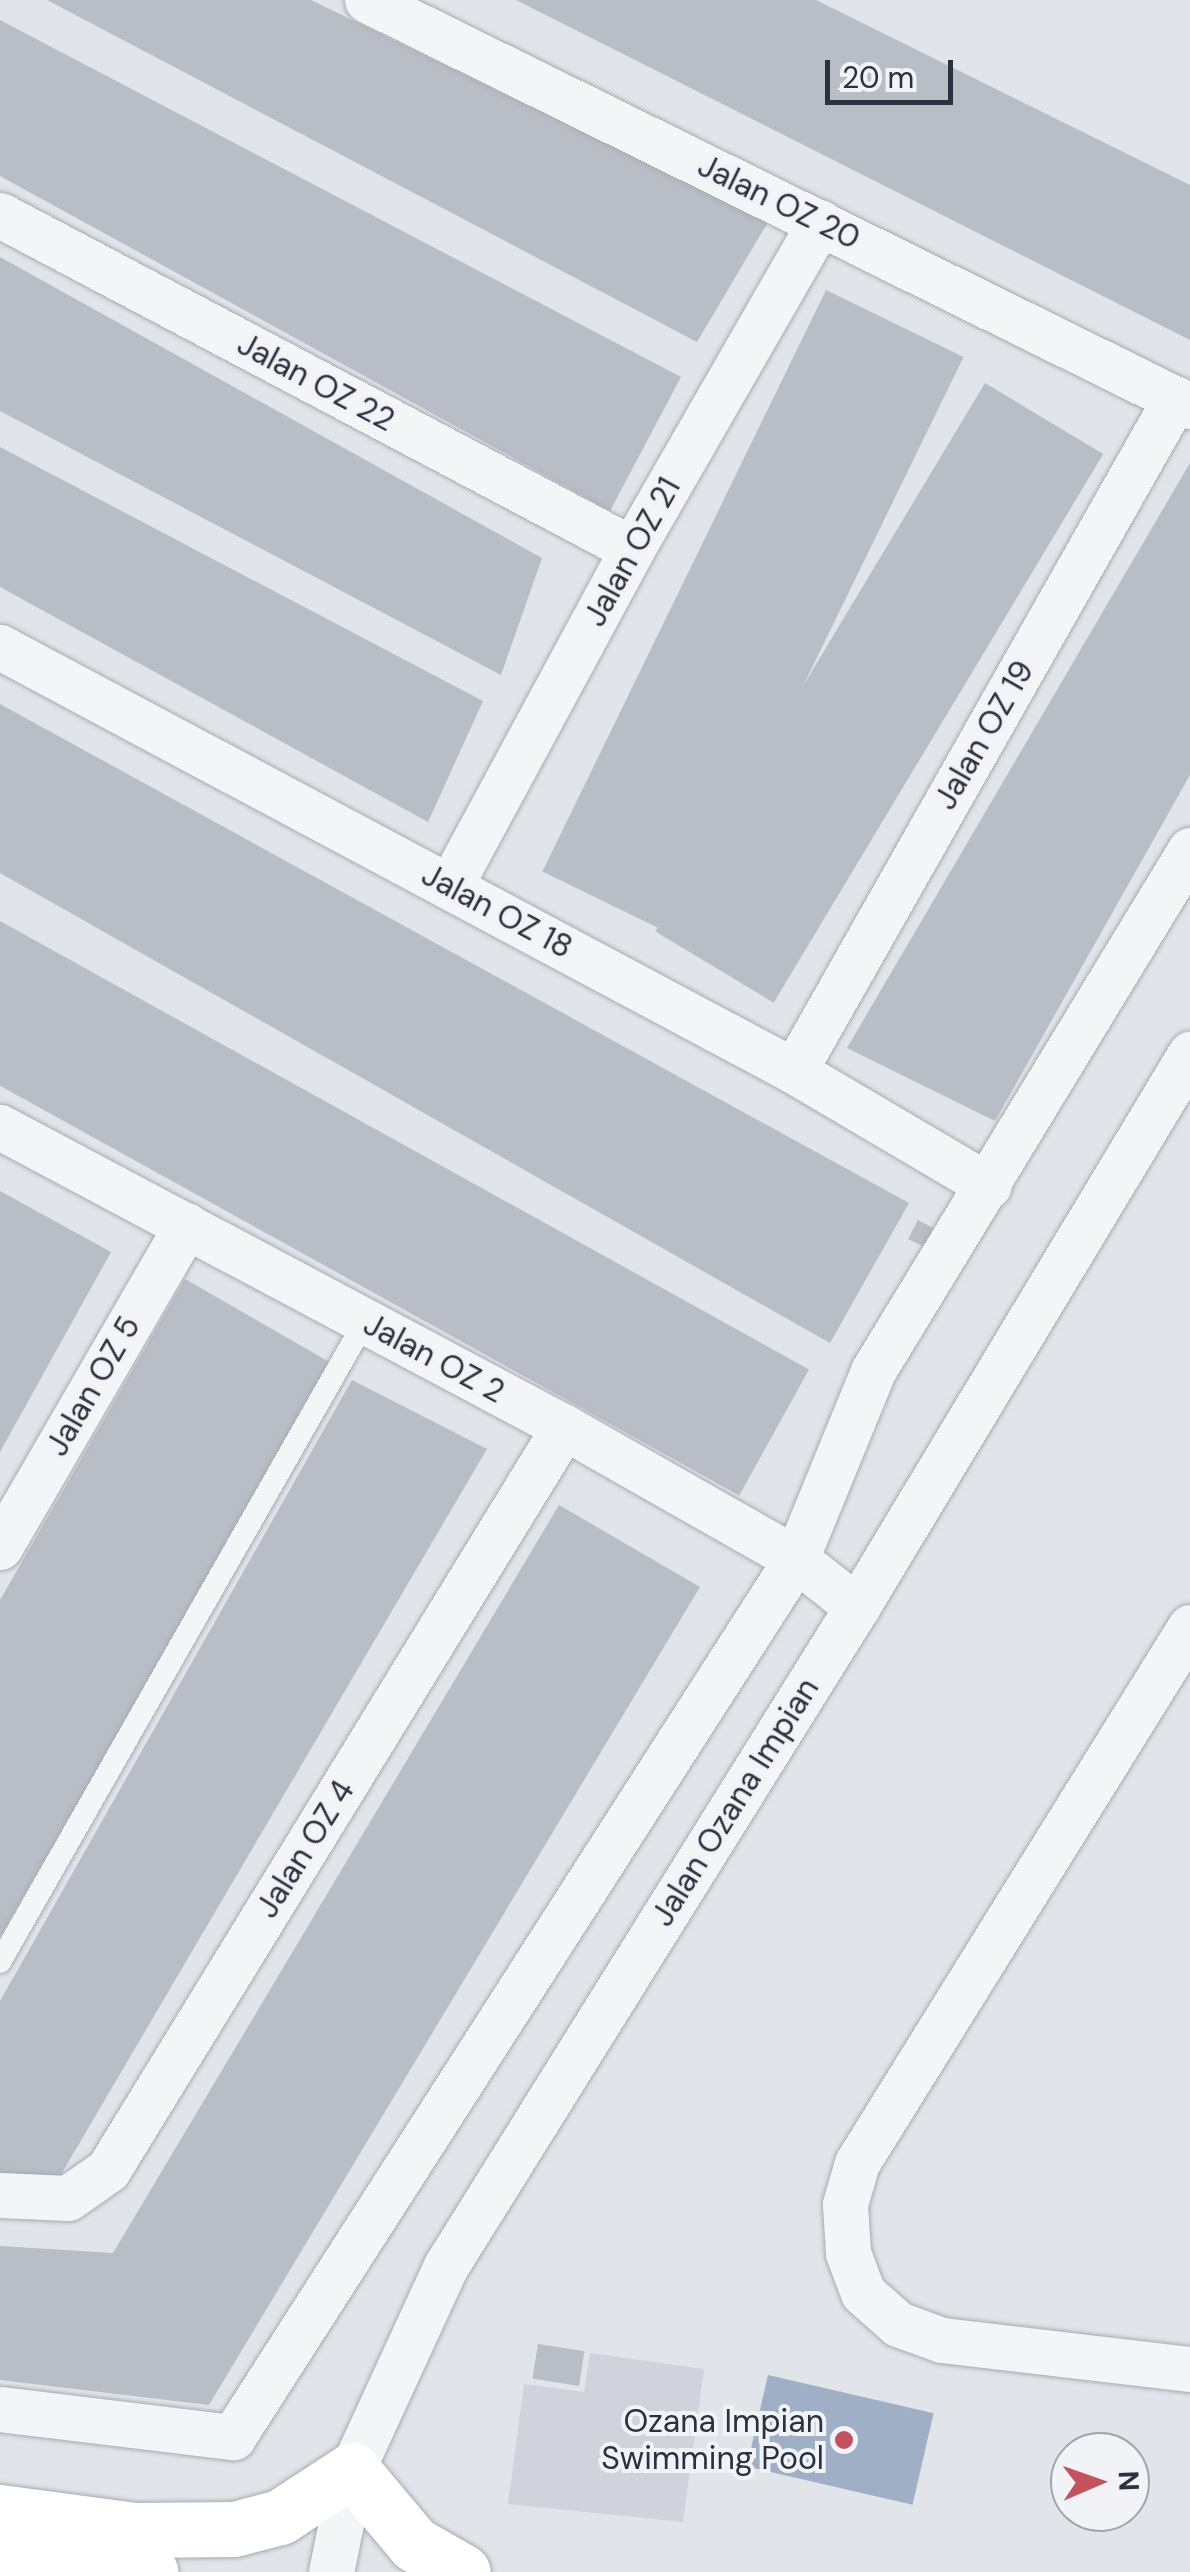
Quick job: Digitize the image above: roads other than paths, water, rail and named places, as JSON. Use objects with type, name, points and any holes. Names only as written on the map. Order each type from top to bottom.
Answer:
[{"type":"main road","points":[[0,2512],[135,2530],[234,2529],[280,2517],[352,2470],[414,2544],[463,2572]]},
{"type":"main road","points":[[0,2551],[151,2572]]},
{"type":"street","name":"Jalan OZ 20","points":[[367,0],[1182,402]]},
{"type":"street","name":"Jalan OZ 22","points":[[0,216],[632,549]]},
{"type":"street","name":"Jalan OZ 21","points":[[450,886],[632,549],[820,222]]},
{"type":"street","name":"Jalan OZ 19","points":[[794,1070],[1182,402]]},
{"type":"street","name":"Jalan OZ 18","points":[[0,647],[794,1070],[989,1186]]},
{"type":"street","points":[[0,2409],[232,2438],[796,1560],[874,1371],[1190,850]]},
{"type":"street","name":"Jalan Ozana Impian","points":[[331,2572],[352,2470],[446,2266],[857,1606],[1190,1054]]},
{"type":"street","name":"Jalan OZ 2","points":[[0,1126],[564,1427],[796,1560],[857,1606]]},
{"type":"street","name":"Jalan OZ 5","points":[[0,1547],[187,1225]]},
{"type":"street","name":"Jalan OZ 4","points":[[0,2195],[68,2198],[108,2170],[564,1427]]},
{"type":"street","points":[[1185,1647],[857,2162],[845,2204],[848,2254],[863,2293],[898,2324],[942,2340],[1190,2369]]},
{"type":"lane","points":[[0,1962],[365,1322]]},
{"type":"water","name":"Ozana Impian Swimming Pool","points":[[768,2375],[934,2413],[912,2505],[747,2467]]},
{"type":"place","name":"Ozana Impian Swimming Pool","points":[[844,2440]]}]
